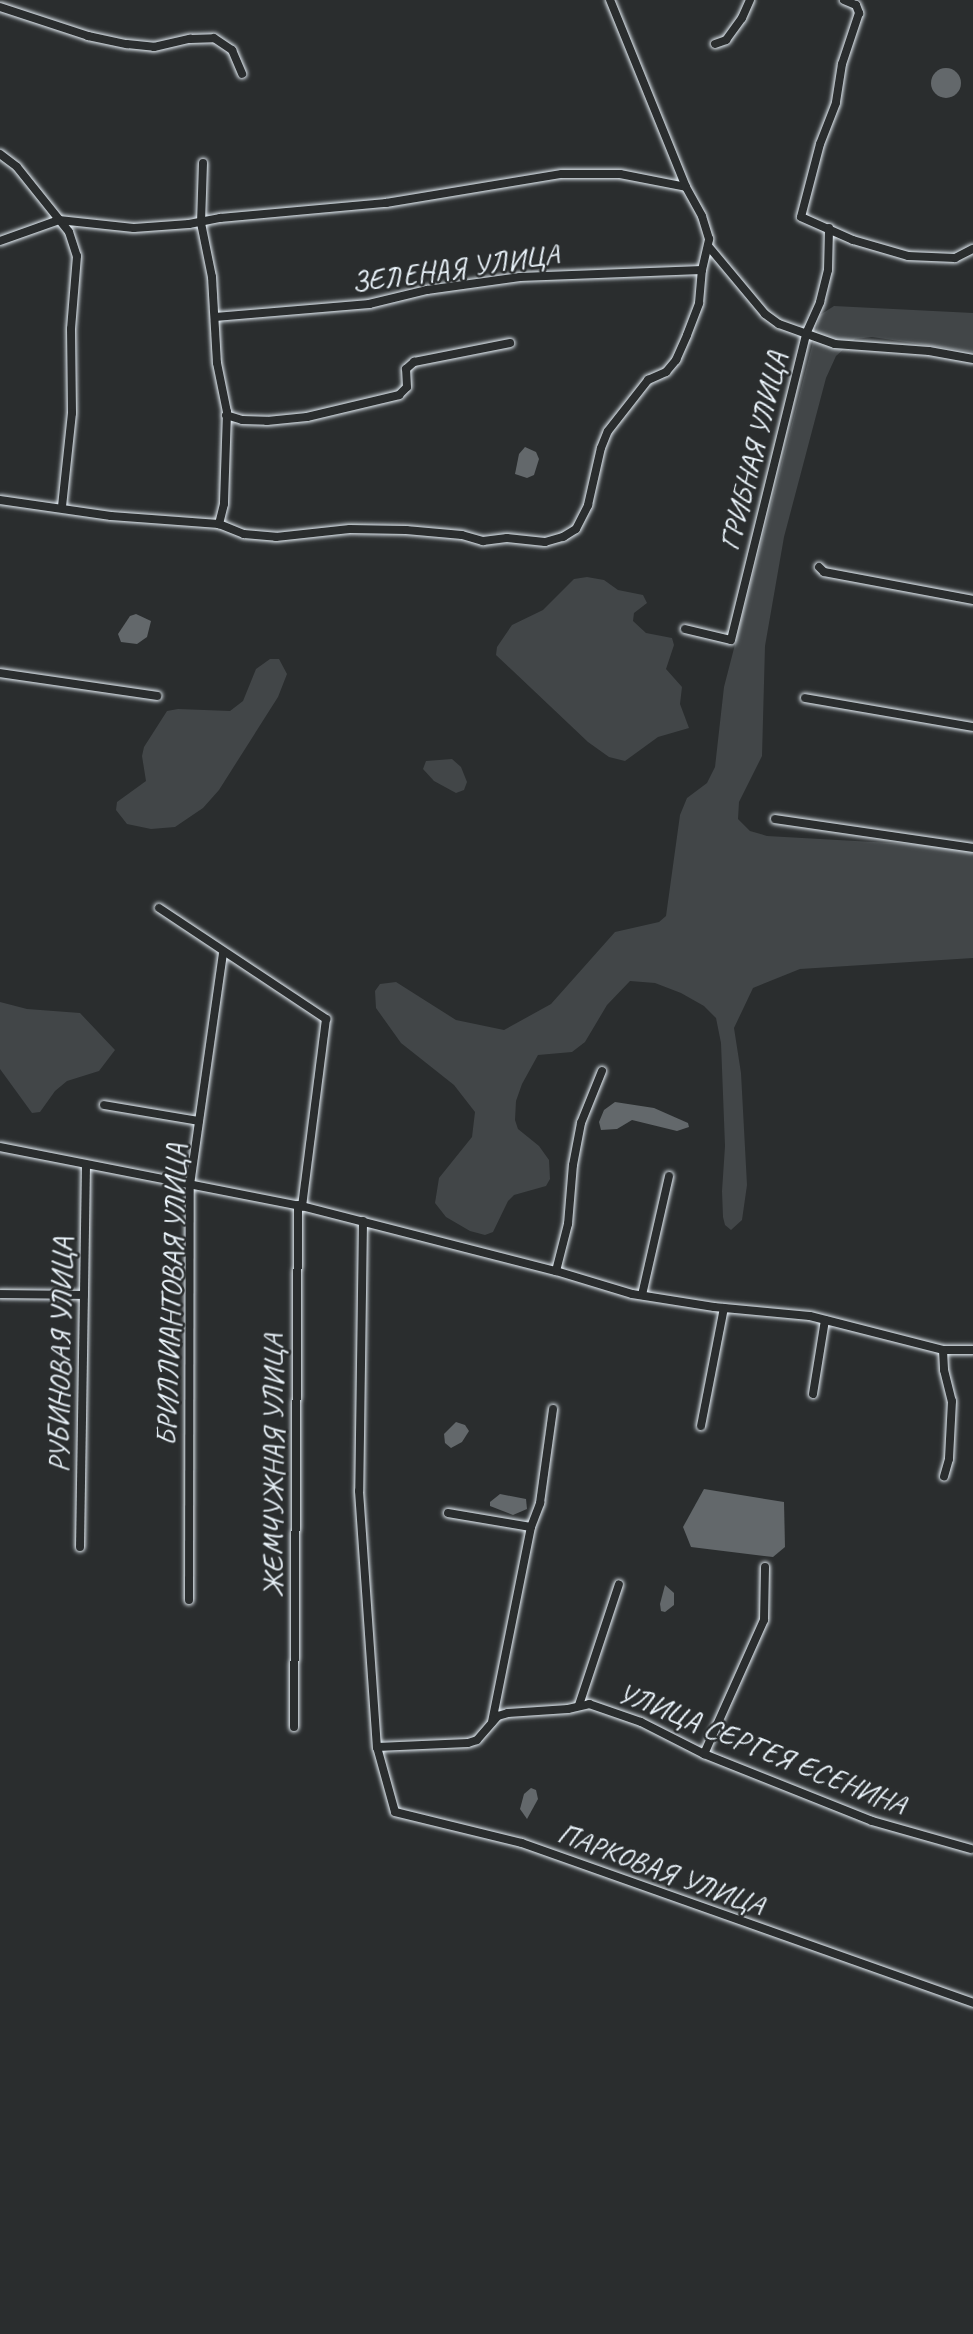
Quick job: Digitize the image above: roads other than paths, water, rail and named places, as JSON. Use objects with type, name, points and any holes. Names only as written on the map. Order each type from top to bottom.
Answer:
[{"type":"street","points":[[610,0],[686,187],[702,216],[709,247],[765,314],[779,324],[835,344],[929,351],[973,359]]},
{"type":"street","points":[[715,44],[726,40],[742,18],[750,0]]},
{"type":"street","points":[[844,0],[856,5],[859,13],[842,64],[836,103],[820,144],[801,217],[853,240],[908,256],[955,258],[973,249]]},
{"type":"street","points":[[0,7],[88,36],[127,44],[154,47],[202,37],[214,38],[232,50],[242,74]]},
{"type":"street","points":[[1,155],[18,167],[69,232],[78,256],[71,329],[72,413],[62,507]]},
{"type":"street","points":[[203,163],[201,222],[212,277],[217,363],[226,415],[224,504],[219,524]]},
{"type":"street","points":[[0,241],[58,220],[134,228],[201,222],[220,218],[386,204],[562,174],[620,174],[686,187]]},
{"type":"street","name":"ГРИБНАЯ УЛИЦА","points":[[685,629],[730,640],[806,334],[820,302],[828,270],[829,228]]},
{"type":"street","points":[[0,500],[111,516],[219,524],[244,534],[276,537],[350,529],[462,535],[483,541],[507,538],[522,542],[545,542],[563,537],[576,529],[588,505],[608,431],[648,380],[666,372],[676,360],[699,303],[702,270],[709,247]]},
{"type":"street","name":"ЗЕЛЕНАЯ УЛИЦА","points":[[215,317],[369,304],[427,290],[520,277],[702,270]]},
{"type":"street","points":[[226,415],[242,420],[267,421],[307,417],[399,395],[407,387],[406,369],[414,362],[510,343]]},
{"type":"street","points":[[818,567],[824,572],[973,600]]},
{"type":"street","points":[[0,673],[158,696]]},
{"type":"street","points":[[805,698],[973,727]]},
{"type":"street","points":[[775,819],[973,848]]},
{"type":"street","name":"ЖЕМЧУЖНАЯ УЛИЦА","points":[[159,908],[326,1019],[300,1205],[294,1727]]},
{"type":"street","name":"БРИЛЛИАНТОВАЯ УЛИЦА","points":[[189,1600],[190,1185],[223,952]]},
{"type":"street","points":[[556,1271],[568,1224],[573,1165],[581,1123],[602,1071]]},
{"type":"street","points":[[104,1105],[199,1121]]},
{"type":"street","points":[[0,1147],[300,1205],[642,1295],[825,1320],[943,1350],[973,1350]]},
{"type":"street","name":"РУБИНОВАЯ УЛИЦА","points":[[80,1546],[86,1165]]},
{"type":"street","points":[[642,1295],[668,1176]]},
{"type":"street","name":"ПАРКОВАЯ УЛИЦА","points":[[363,1221],[359,1491],[377,1747],[391,1807],[402,1815],[522,1843],[973,2003]]},
{"type":"street","points":[[0,1294],[84,1295]]},
{"type":"street","points":[[701,1426],[724,1308]]},
{"type":"street","points":[[813,1394],[825,1320]]},
{"type":"street","points":[[943,1350],[944,1370],[952,1401],[949,1459],[944,1476]]},
{"type":"street","points":[[492,1722],[531,1527],[540,1503],[553,1409]]},
{"type":"street","points":[[448,1513],[531,1527]]},
{"type":"street","points":[[704,1754],[764,1620],[765,1567]]},
{"type":"street","points":[[579,1705],[619,1584]]},
{"type":"street","name":"УЛИЦА СЕРГЕЯ ЕСЕНИНА","points":[[377,1747],[468,1743],[477,1740],[492,1722],[508,1713],[568,1709],[589,1704],[620,1714],[704,1754],[872,1821],[971,1849]]}]
